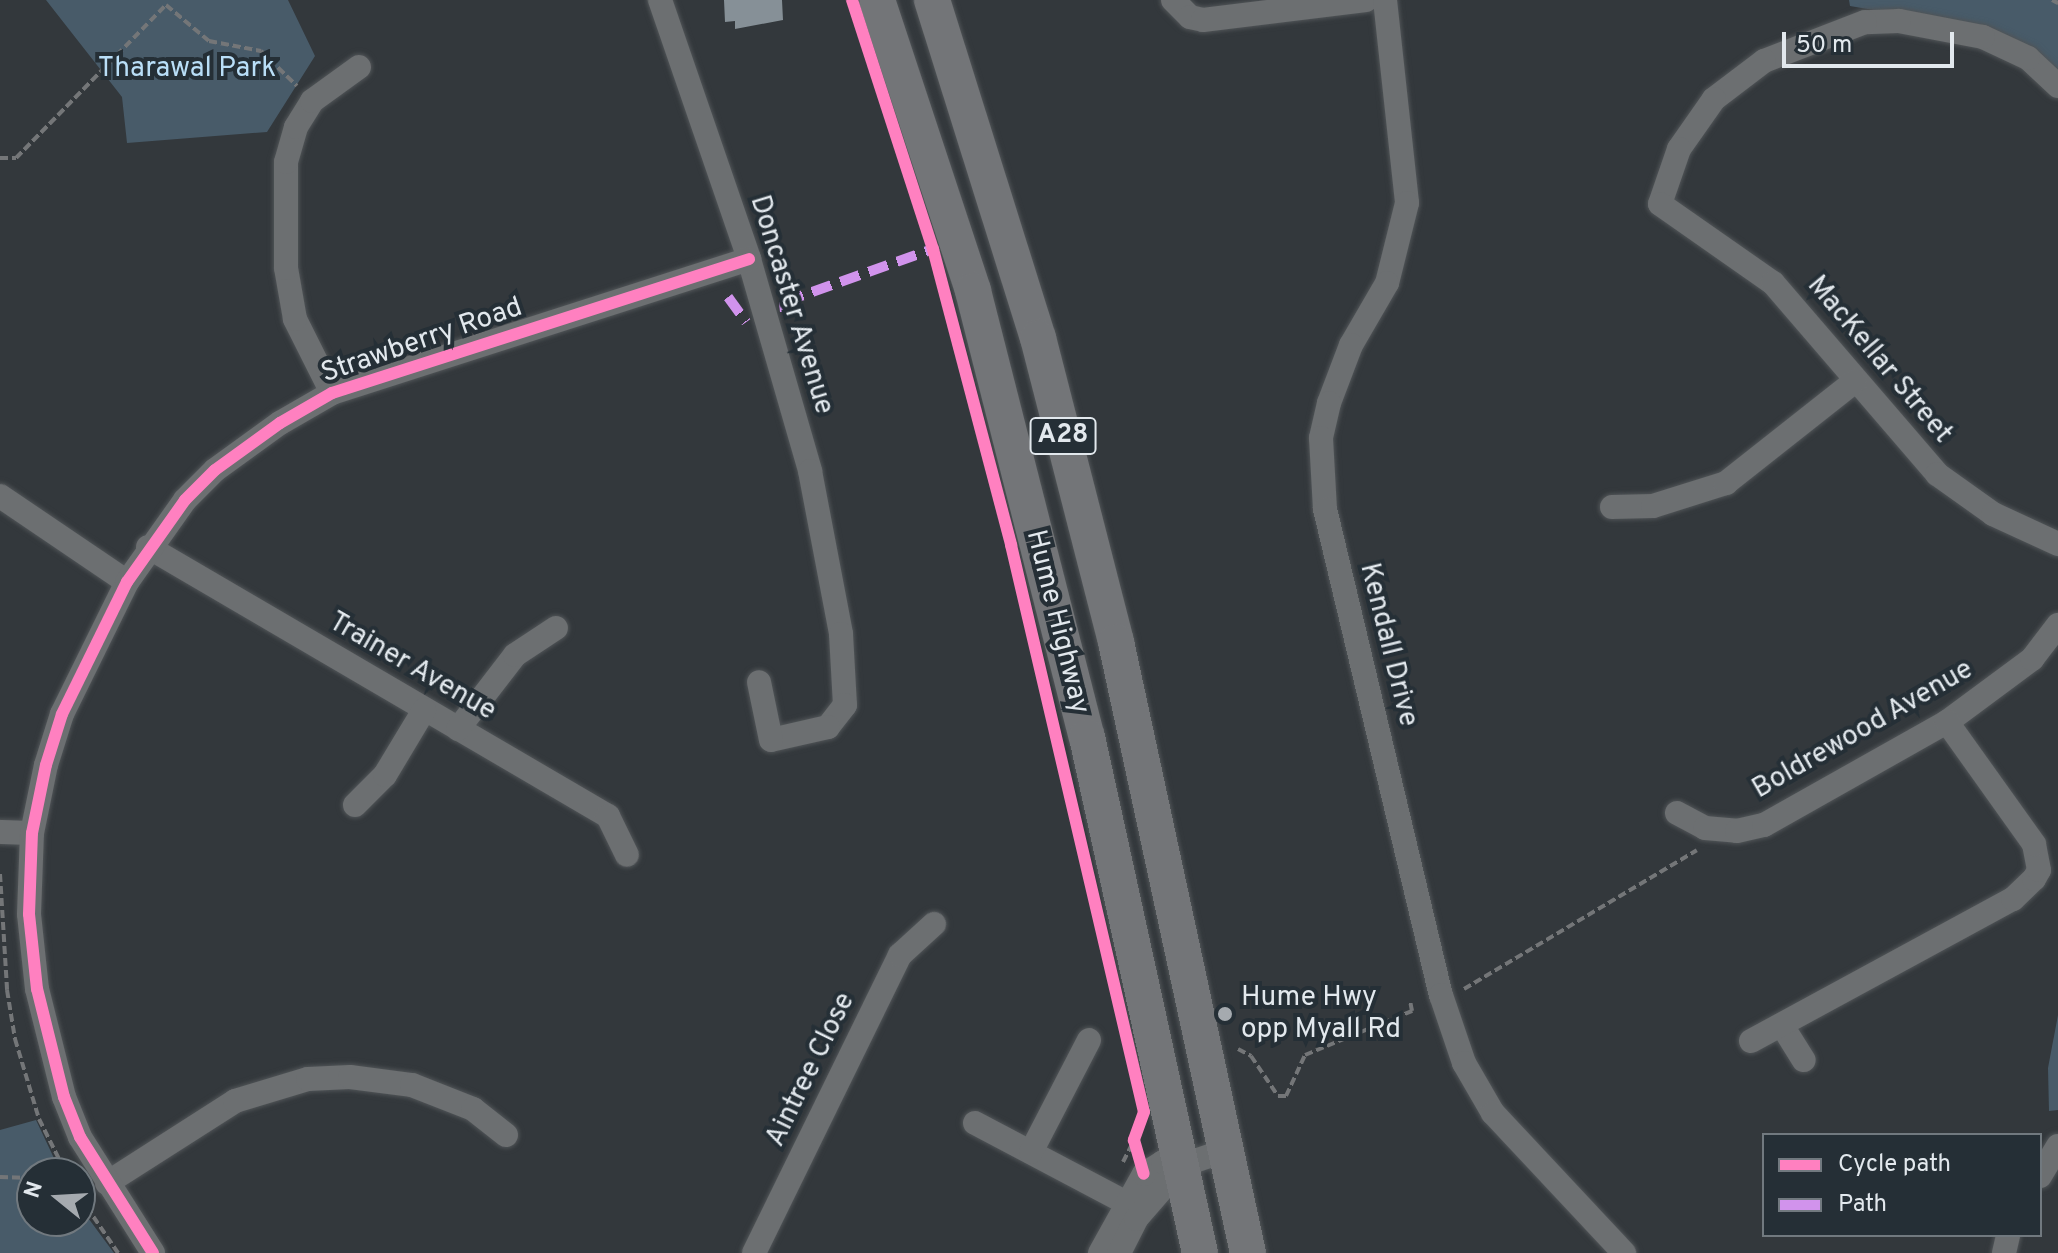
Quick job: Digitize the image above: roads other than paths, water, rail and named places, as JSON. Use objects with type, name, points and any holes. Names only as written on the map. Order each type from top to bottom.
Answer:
[{"type":"highway","name":"Hume Highway","points":[[877,0],[973,291],[1087,737],[1200,1253]]},
{"type":"highway","name":"Hume Highway","points":[[932,0],[1038,338],[1116,642],[1248,1253]]},
{"type":"street","name":"Doncaster Avenue","points":[[660,0],[749,259],[810,471],[841,634],[845,705],[828,727],[771,740],[759,682]]},
{"type":"street","points":[[1173,0],[1190,17],[1203,20],[1366,0]]},
{"type":"street","name":"Kendall Drive","points":[[1385,0],[1407,164],[1407,203],[1387,283],[1351,345],[1329,403],[1321,438],[1325,509],[1441,995],[1464,1063],[1493,1113],[1624,1253]]},
{"type":"street","name":"MacKellar Street","points":[[2058,86],[2028,58],[1983,37],[1899,21],[1865,22],[1764,61],[1714,99],[1679,149],[1660,204],[1773,283],[1937,474],[1993,514],[2058,544]]},
{"type":"street","points":[[332,393],[295,319],[286,268],[286,162],[296,127],[312,101],[359,67]]},
{"type":"street","name":"Strawberry Road","points":[[153,1253],[107,1183],[64,1097],[46,1031],[29,914],[32,833],[62,714],[127,582],[148,547],[215,470],[280,423],[332,393],[749,259]]},
{"type":"street","points":[[1612,507],[1653,506],[1726,483],[1855,381]]},
{"type":"street","points":[[0,496],[127,582]]},
{"type":"street","name":"Trainer Avenue","points":[[148,547],[608,816],[627,855]]},
{"type":"street","name":"Boldrewood Avenue","points":[[1677,813],[1705,828],[1737,831],[1764,825],[1947,722],[2032,659],[2058,625]]},
{"type":"street","points":[[458,729],[515,655],[556,628]]},
{"type":"street","points":[[355,805],[385,775],[424,710]]},
{"type":"street","points":[[1751,1041],[1783,1027],[2013,899],[2039,870],[2034,844],[1947,722]]},
{"type":"street","points":[[0,832],[32,833]]},
{"type":"street","name":"Aintree Close","points":[[754,1253],[900,955],[934,924]]},
{"type":"street","points":[[1783,1027],[1804,1060]]},
{"type":"street","points":[[1031,1152],[1089,1040]]},
{"type":"street","points":[[107,1183],[235,1101],[308,1079],[350,1077],[412,1085],[473,1109],[506,1135]]},
{"type":"street","points":[[975,1123],[1125,1202]]},
{"type":"street","points":[[2042,1173],[2058,1146]]},
{"type":"street","points":[[1100,1253],[1125,1202],[1144,1174],[1163,1162],[1183,1165],[1227,1150]]},
{"type":"street","points":[[1119,1253],[1136,1219],[1183,1165]]},
{"type":"place","name":"Hume Hwy opp Myall Rd","points":[[1225,1014]]},
{"type":"park label","name":"Tharawal Park","points":[[187,69]]}]
